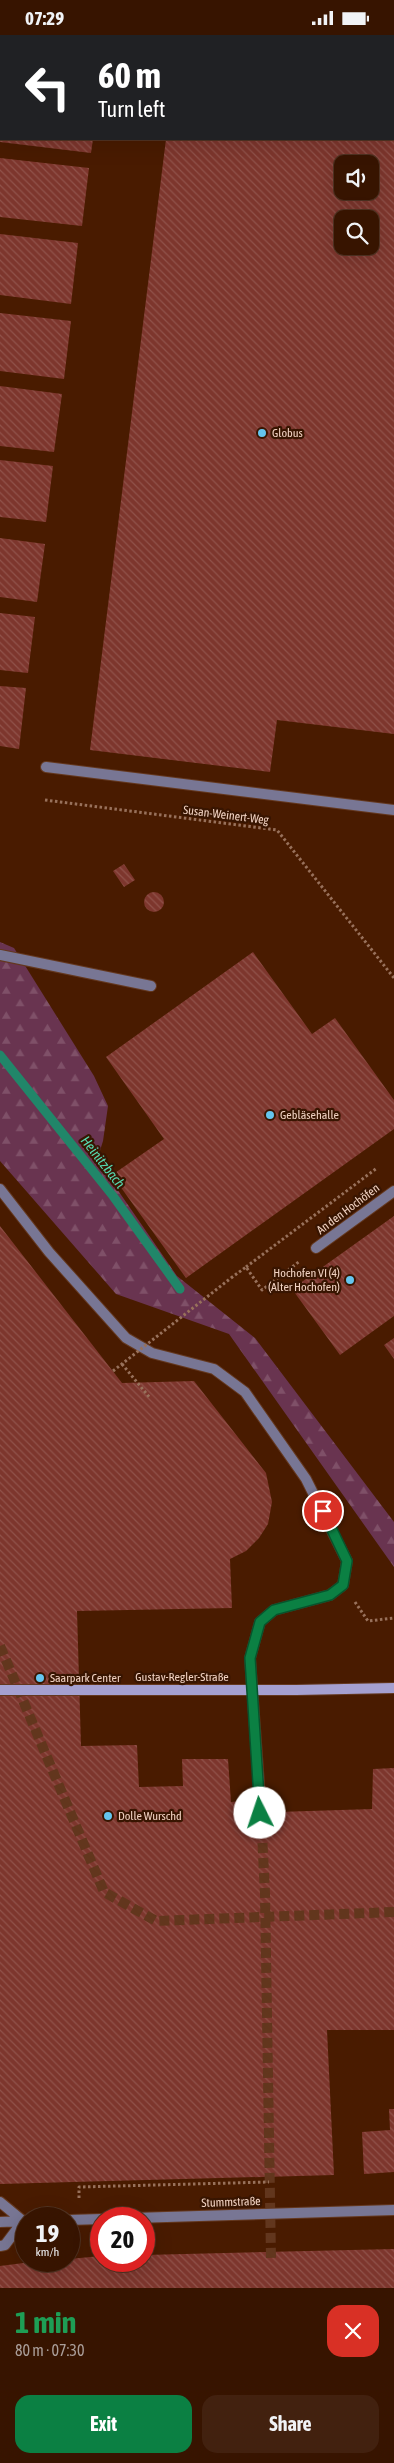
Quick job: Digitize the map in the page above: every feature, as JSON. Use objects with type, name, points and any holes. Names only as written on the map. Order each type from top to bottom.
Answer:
[{"type":"main road","name":"Gustav-Regler-Straße","points":[[0,1690],[394,1689]]},
{"type":"street","points":[[46,767],[394,810]]},
{"type":"street","points":[[0,955],[151,986]]},
{"type":"street","points":[[0,1189],[49,1252],[126,1339],[152,1353],[214,1369],[245,1392],[306,1479],[347,1561],[343,1585],[330,1595],[274,1610],[260,1622],[250,1658],[260,1813]]},
{"type":"street","name":"An den Hochöfen","points":[[316,1248],[394,1191]]},
{"type":"street","points":[[0,2202],[15,2213]]},
{"type":"street","name":"Stummstraße","points":[[80,2219],[394,2210]]},
{"type":"street","points":[[0,2222],[15,2221]]},
{"type":"street","points":[[0,2246],[5,2245],[15,2233]]},
{"type":"path","name":"Susan-Weinert-Weg","points":[[45,801],[277,830],[394,978]]},
{"type":"path","points":[[113,1371],[231,1278],[377,1168]]},
{"type":"path","points":[[246,1267],[262,1290],[316,1248]]},
{"type":"path","points":[[122,1364],[150,1399]]},
{"type":"path","points":[[343,1585],[368,1621],[394,1618]]},
{"type":"path","points":[[80,2207],[79,2187],[269,2182]]},
{"type":"green space","points":[[0,942],[14,948],[94,1076],[108,1106],[103,1141],[97,1160],[177,1276],[255,1338],[394,1522],[394,1567],[229,1334],[116,1294],[0,1161]]},
{"type":"building","points":[[0,140],[93,140],[91,153],[0,142]]},
{"type":"building","name":"Globus","points":[[166,140],[394,140],[394,734],[277,720],[270,772],[90,750]]},
{"type":"building","points":[[0,158],[89,168],[82,226],[0,217]]},
{"type":"building","points":[[0,234],[78,243],[71,304],[0,295]]},
{"type":"building","points":[[0,313],[71,321],[64,379],[0,371]]},
{"type":"building","points":[[0,386],[62,394],[54,452],[0,446]]},
{"type":"building","points":[[0,460],[53,466],[46,522],[0,517]]},
{"type":"building","points":[[0,538],[45,544],[37,602],[0,597]]},
{"type":"building","points":[[0,613],[35,617],[28,673],[0,670]]},
{"type":"building","points":[[0,686],[26,688],[19,749],[0,746]]},
{"type":"building","points":[[124,864],[135,880],[124,887],[113,871]]},
{"type":"building","points":[[150,892],[158,892],[164,898],[164,906],[158,912],[150,912],[144,906],[144,898]]},
{"type":"building","name":"Gebläsehalle","points":[[253,952],[312,1034],[335,1018],[394,1100],[394,1129],[186,1278],[112,1175],[164,1139],[106,1057]]},
{"type":"building","name":"Hochofen VI (4) (Alter Hochofen)","points":[[394,1216],[394,1316],[340,1355],[292,1289]]},
{"type":"building","name":"Saarpark Center","points":[[0,1226],[122,1383],[194,1381],[266,1473],[272,1502],[268,1524],[259,1538],[246,1551],[230,1559],[232,1608],[77,1611],[81,1746],[137,1745],[139,1787],[183,1786],[182,1759],[228,1759],[231,1802],[250,1800],[250,1813],[372,1809],[373,1769],[394,1768],[394,2030],[327,2030],[334,2175],[0,2184]]},
{"type":"building","points":[[394,1338],[394,1359],[384,1345]]},
{"type":"building","points":[[389,2109],[394,2109],[394,2172],[364,2174],[362,2132],[390,2130]]},
{"type":"building","points":[[394,2249],[394,2288],[0,2288],[0,2266],[15,2264],[15,2272],[80,2272],[80,2258],[90,2257],[90,2272],[155,2272],[155,2255]]},
{"type":"waterway","name":"Heinitzbach","points":[[0,1055],[113,1196],[180,1289]]},
{"type":"tunnel","points":[[0,1646],[104,1892],[156,1921],[394,1912]]},
{"type":"tunnel","points":[[261,1813],[265,1894],[271,2258]]},
{"type":"place","name":"Globus","points":[[262,433]]},
{"type":"place","name":"Gebläsehalle","points":[[270,1115]]},
{"type":"place","name":"Hochofen VI (4) (Alter Hochofen)","points":[[350,1280]]},
{"type":"place","name":"Saarpark Center","points":[[40,1678]]},
{"type":"place","name":"Dolle Wurschd","points":[[108,1816]]},
{"type":"route","points":[[260,1813],[250,1658],[260,1622],[274,1610],[330,1595],[343,1585],[347,1561],[323,1511]]}]
